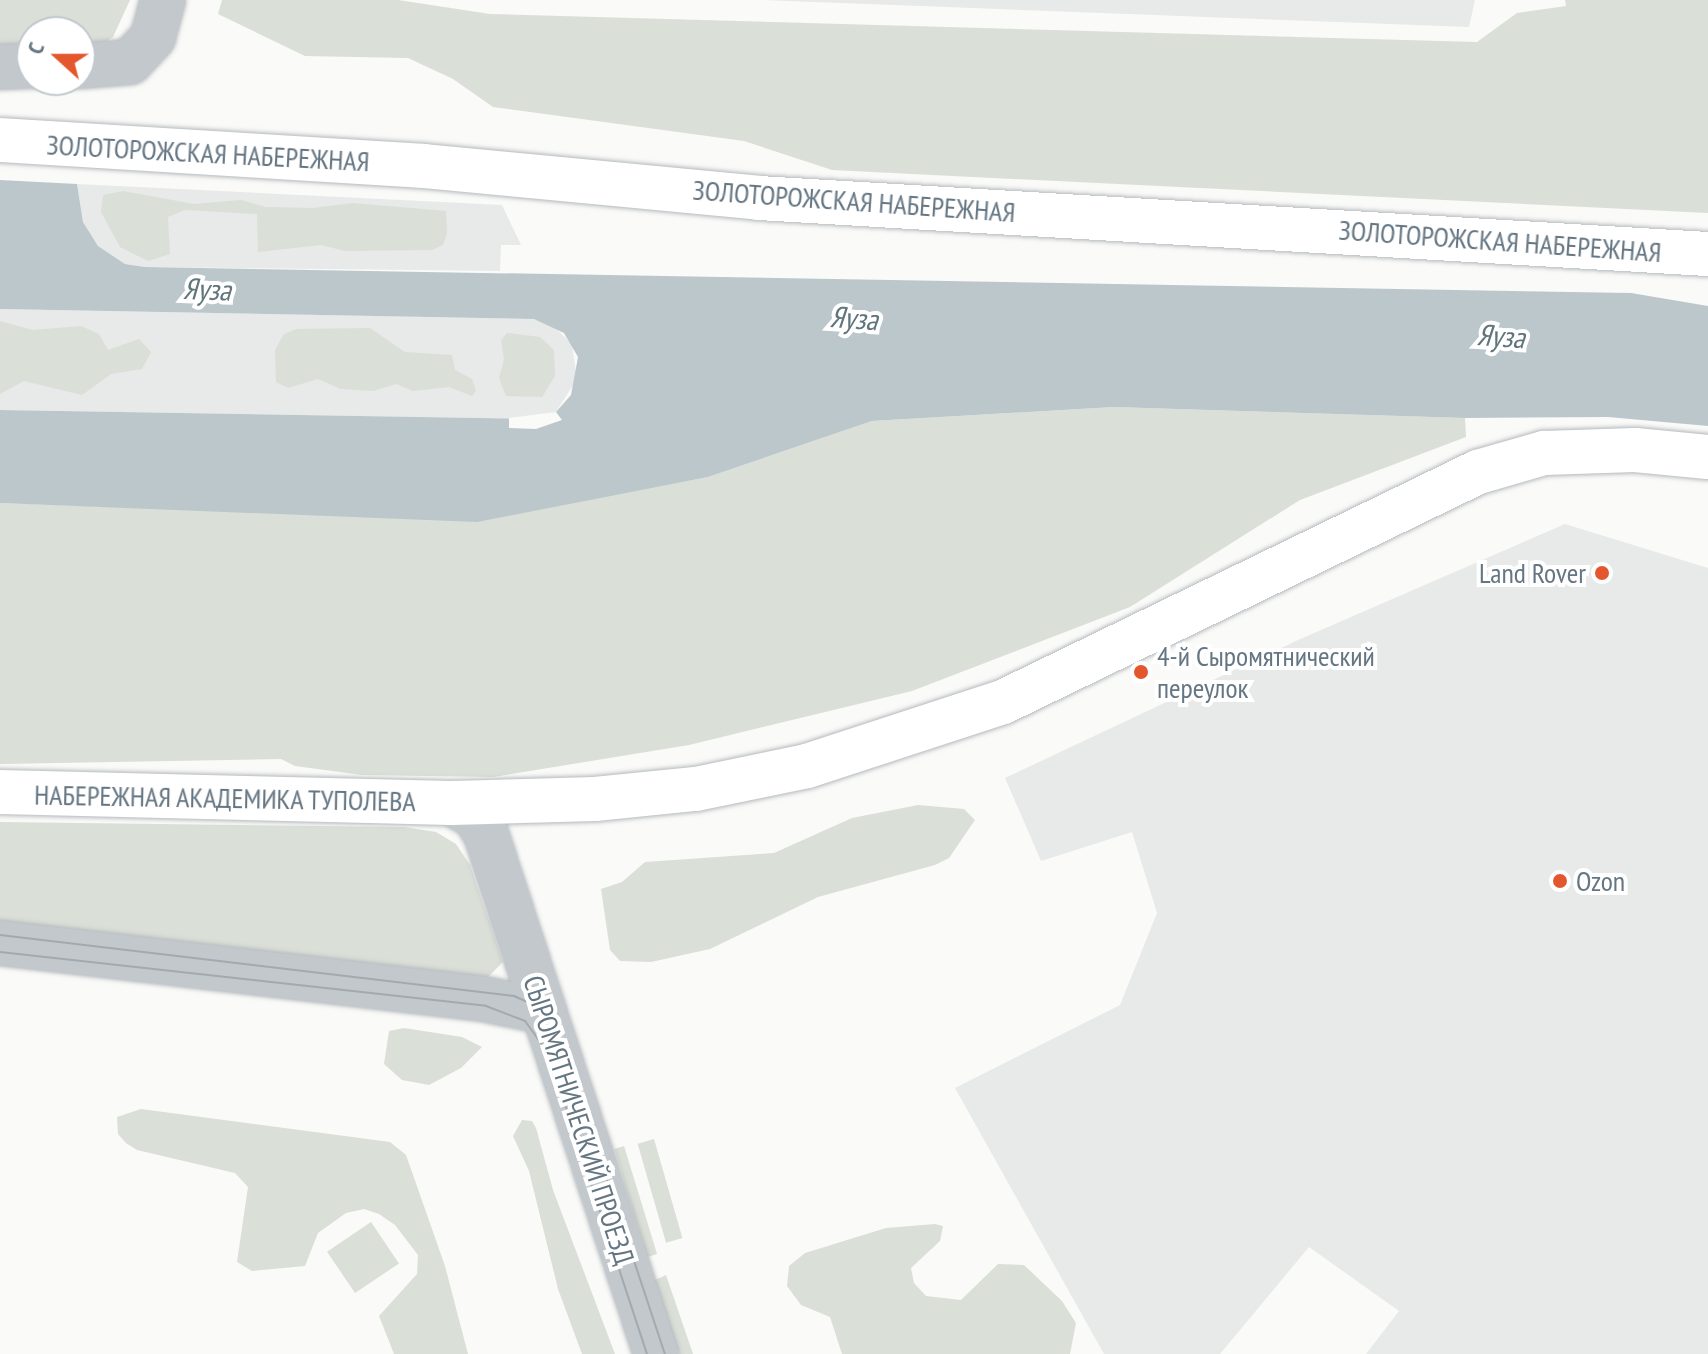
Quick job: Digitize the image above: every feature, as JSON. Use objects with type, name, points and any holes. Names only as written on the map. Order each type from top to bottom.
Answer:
[{"type":"main road","name":"ЗОЛОТОРОЖСКАЯ НАБЕРЕЖНАЯ","points":[[0,140],[423,166],[759,198],[1708,254]]},
{"type":"main road","name":"НАБЕРЕЖНАЯ АКАДЕМИКА ТУПОЛЕВА","points":[[0,792],[451,803],[696,789],[896,740],[1003,702],[1398,508],[1478,472],[1533,456],[1635,450],[1708,457]]},
{"type":"street","points":[[96,65],[130,62],[153,37],[163,0]]},
{"type":"street","name":"СЫРОМЯТНИЧЕСКИЙ ПРОЕЗД","points":[[504,885],[506,842],[524,801]]},
{"type":"street","name":"СЫРОМЯТНИЧЕСКИЙ ПРОЕЗД","points":[[451,803],[475,816],[504,885],[656,1354]]},
{"type":"street","points":[[0,943],[484,999],[543,1011]]},
{"type":"shaded area","points":[[0,0],[130,0],[113,37],[96,48],[96,16],[16,16],[16,50],[0,50]]},
{"type":"shaded area","points":[[222,0],[398,0],[490,14],[1477,42],[1517,13],[1566,6],[1565,0],[1708,0],[1708,213],[832,170],[744,141],[493,107],[453,79],[408,58],[305,56],[218,14]]},
{"type":"shaded area","points":[[763,0],[1475,0],[1469,27]]},
{"type":"shaded area","points":[[77,184],[502,205],[521,245],[501,245],[500,271],[145,267],[125,264],[98,246],[83,222]]},
{"type":"shaded area","points":[[123,191],[194,204],[241,200],[266,207],[313,208],[353,203],[446,211],[447,233],[443,245],[432,250],[345,251],[321,245],[258,252],[257,214],[185,210],[168,217],[170,254],[148,261],[120,247],[101,212],[103,195]]},
{"type":"shaded area","points":[[0,309],[534,319],[550,323],[572,344],[577,379],[556,412],[534,419],[0,410]]},
{"type":"shaded area","points":[[0,321],[33,330],[81,326],[99,334],[108,350],[139,339],[151,352],[142,369],[111,374],[82,395],[24,381],[0,394]]},
{"type":"shaded area","points":[[370,328],[405,352],[452,355],[455,370],[472,379],[476,391],[472,396],[449,387],[413,391],[396,384],[373,391],[341,389],[318,379],[288,388],[276,382],[275,350],[284,334],[297,329]]},
{"type":"shaded area","points":[[507,333],[540,337],[554,350],[555,376],[542,397],[506,396],[499,378],[504,360],[501,340]]},
{"type":"shaded area","points":[[1114,407],[1465,418],[1466,437],[1300,500],[1130,607],[912,691],[689,745],[493,777],[362,775],[295,766],[281,759],[0,764],[0,503],[204,510],[569,503],[708,477],[872,421]]},
{"type":"shaded area","points":[[1565,524],[1708,568],[1708,1354],[1366,1354],[1399,1311],[1309,1247],[1220,1354],[1104,1354],[955,1088],[1120,1005],[1157,913],[1132,832],[1041,861],[1005,778],[1298,640]]},
{"type":"shaded area","points":[[918,805],[964,809],[975,820],[949,858],[935,865],[818,897],[710,949],[651,962],[620,961],[610,950],[601,889],[622,882],[645,862],[774,853],[852,818]]},
{"type":"shaded area","points":[[0,822],[404,827],[436,832],[456,844],[470,865],[503,962],[484,981],[0,924]]},
{"type":"shaded area","points":[[404,1028],[462,1037],[482,1047],[461,1068],[429,1085],[402,1080],[384,1064],[389,1031]]},
{"type":"shaded area","points":[[141,1109],[390,1142],[406,1155],[445,1266],[468,1354],[394,1354],[379,1316],[417,1274],[418,1255],[395,1225],[379,1214],[364,1209],[346,1213],[318,1233],[305,1266],[252,1271],[237,1262],[248,1187],[235,1173],[137,1150],[126,1143],[118,1134],[117,1117]]},
{"type":"shaded area","points":[[522,1120],[532,1121],[536,1128],[553,1190],[615,1354],[582,1354],[558,1289],[529,1171],[513,1136]]},
{"type":"shaded area","points":[[654,1139],[682,1238],[666,1243],[638,1144]]},
{"type":"shaded area","points":[[624,1146],[657,1254],[647,1257],[614,1149]]},
{"type":"shaded area","points":[[371,1222],[399,1263],[355,1293],[327,1252]]},
{"type":"shaded area","points":[[943,1226],[940,1241],[911,1268],[914,1283],[926,1296],[961,1300],[998,1264],[1024,1265],[1062,1301],[1076,1323],[1070,1354],[842,1354],[830,1317],[801,1305],[787,1286],[789,1266],[805,1253],[886,1228]]},
{"type":"shaded area","points":[[666,1275],[693,1354],[679,1354],[653,1281]]},
{"type":"water","name":"Яуза","points":[[0,180],[77,184],[83,222],[98,246],[125,264],[145,267],[1631,293],[1708,306],[1708,426],[1608,417],[1465,418],[1114,407],[872,421],[708,477],[477,522],[0,503],[0,410],[534,419],[556,412],[571,395],[578,357],[564,333],[534,319],[0,309]]},
{"type":"pier","points":[[556,412],[562,420],[536,429],[509,428],[509,418]]},
{"type":"tram line","points":[[0,935],[514,996],[543,1009],[561,1040],[665,1354]]},
{"type":"tram line","points":[[0,952],[486,1006],[525,1021],[548,1053],[647,1354]]},
{"type":"place","name":"Land Rover","points":[[1602,573]]},
{"type":"place","name":"4-й Сыромятнический переулок","points":[[1141,672]]},
{"type":"place","name":"Ozon","points":[[1560,881]]}]
